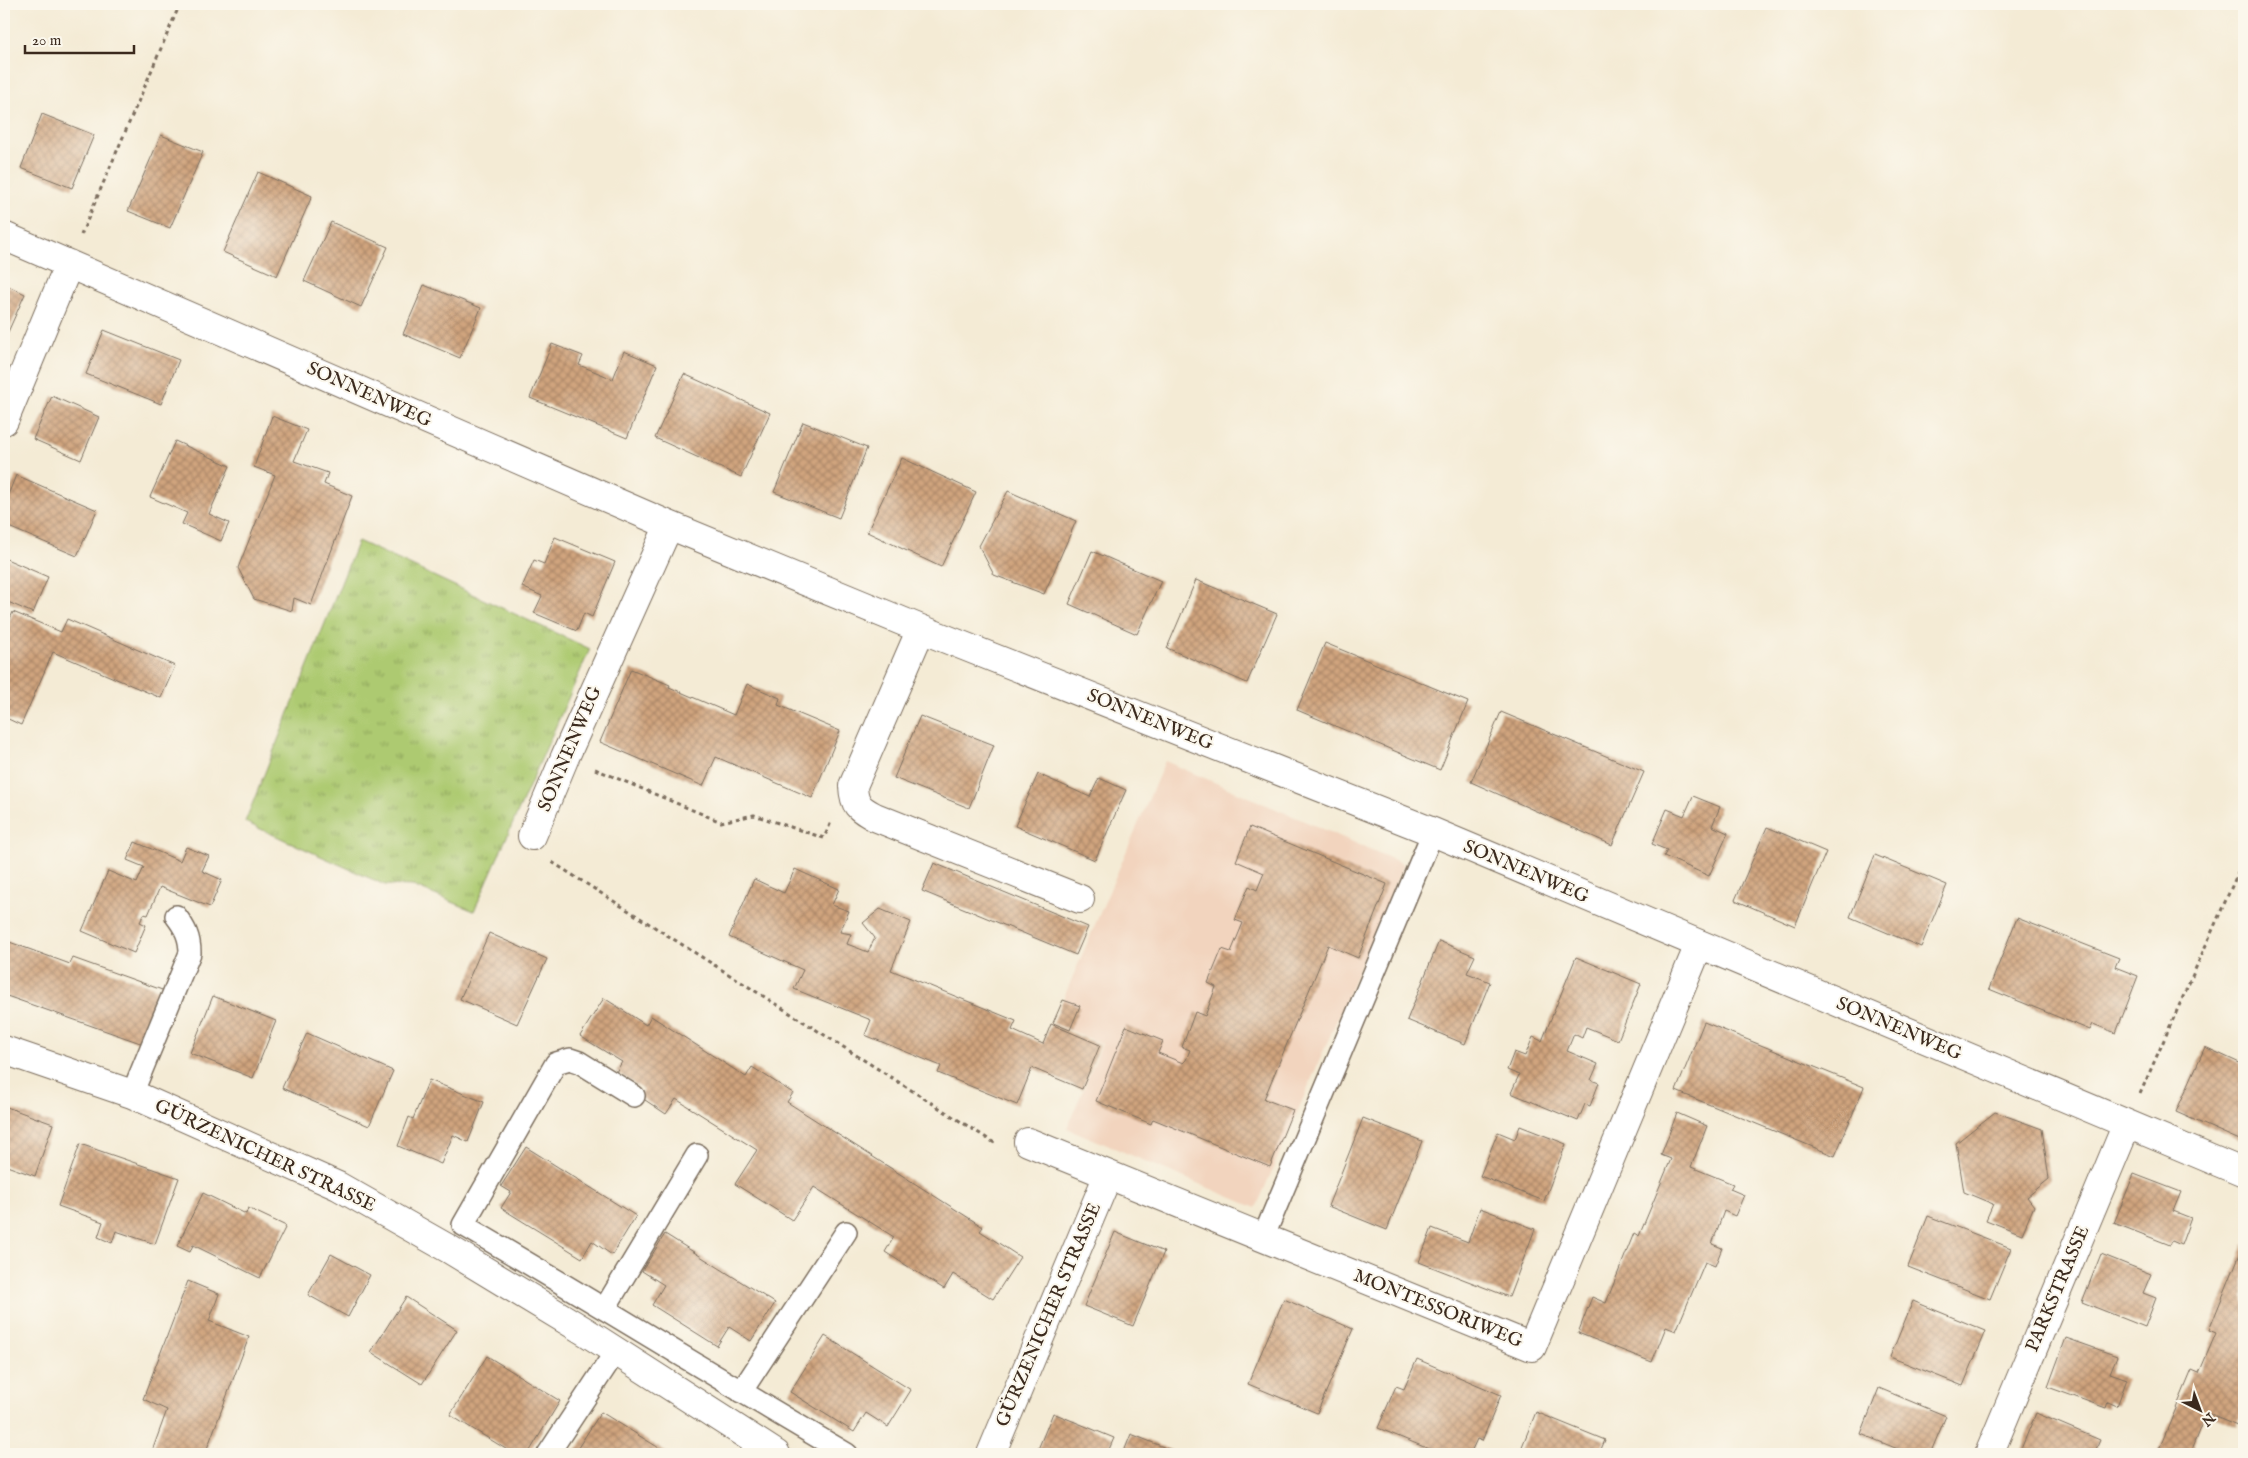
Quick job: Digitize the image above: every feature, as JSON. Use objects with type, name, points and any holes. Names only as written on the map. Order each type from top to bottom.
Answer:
[{"type":"street","name":"SONNENWEG","points":[[4,236],[669,525],[921,629],[1433,832],[2244,1173]]},
{"type":"street","points":[[4,421],[69,264]]},
{"type":"street","name":"SONNENWEG","points":[[532,836],[565,757],[669,525]]},
{"type":"street","points":[[921,629],[853,786],[854,799],[860,809],[875,817],[1080,899]]},
{"type":"street","name":"MONTESSORIWEG","points":[[1108,1175],[1532,1347],[1699,945]]},
{"type":"street","name":"GÜRZENICHER STRASSE","points":[[4,1050],[132,1094],[338,1186],[449,1249],[616,1351],[776,1454]]},
{"type":"street","name":"PARKSTRASSE","points":[[1989,1454],[2127,1124]]},
{"type":"street","points":[[1028,1142],[1108,1175]]},
{"type":"street","name":"GÜRZENICHER STRASSE","points":[[991,1454],[1108,1175]]},
{"type":"lane","points":[[1263,1238],[1433,832]]},
{"type":"lane","points":[[132,1094],[190,953],[190,942],[186,929],[176,916]]},
{"type":"lane","points":[[634,1096],[579,1062],[570,1059],[556,1063],[463,1225],[847,1454]]},
{"type":"lane","points":[[605,1308],[697,1155]]},
{"type":"lane","points":[[741,1392],[846,1232]]},
{"type":"lane","points":[[548,1454],[616,1351]]},
{"type":"path","points":[[69,264],[180,4]]},
{"type":"path","points":[[565,757],[721,822],[754,815],[824,838],[836,812],[854,799]]},
{"type":"path","points":[[532,836],[536,851],[1006,1150],[1028,1142]]},
{"type":"path","points":[[2127,1124],[2244,859]]},
{"type":"path","points":[[2239,872],[2244,873]]},
{"type":"shaded area","points":[[1165,761],[1404,864],[1256,1208],[1067,1128],[1102,1044],[1053,1023]]},
{"type":"green space","points":[[358,541],[590,649],[474,911],[413,886],[385,885],[245,822]]},
{"type":"building","points":[[42,114],[94,135],[72,188],[21,168]]},
{"type":"building","points":[[161,135],[203,152],[170,228],[128,211]]},
{"type":"building","points":[[258,172],[312,196],[277,276],[223,252]]},
{"type":"building","points":[[331,222],[388,247],[361,307],[304,281]]},
{"type":"building","points":[[4,284],[25,294],[4,341]]},
{"type":"building","points":[[424,285],[481,308],[460,358],[403,334]]},
{"type":"building","points":[[104,330],[179,360],[161,404],[86,374]]},
{"type":"building","points":[[552,344],[583,356],[579,365],[613,379],[624,351],[657,365],[627,438],[530,398]]},
{"type":"building","points":[[684,374],[770,413],[741,477],[655,438]]},
{"type":"building","points":[[52,396],[99,417],[81,460],[33,439]]},
{"type":"building","points":[[272,416],[307,430],[294,461],[328,473],[324,484],[352,496],[311,605],[294,598],[292,611],[254,599],[238,568],[275,475],[254,467]]},
{"type":"building","points":[[803,422],[867,448],[839,518],[774,492]]},
{"type":"building","points":[[175,441],[230,466],[209,514],[229,523],[221,541],[182,524],[187,513],[150,497]]},
{"type":"building","points":[[902,458],[976,492],[941,567],[867,532]]},
{"type":"building","points":[[16,475],[97,510],[77,556],[4,525],[4,505]]},
{"type":"building","points":[[1008,491],[1076,521],[1044,594],[994,575],[979,546]]},
{"type":"building","points":[[555,537],[615,562],[592,617],[584,613],[577,631],[534,613],[542,596],[522,587],[534,560],[544,564]]},
{"type":"building","points":[[1092,551],[1161,581],[1137,634],[1069,604]]},
{"type":"building","points":[[4,558],[48,577],[33,613],[8,602],[4,612]]},
{"type":"building","points":[[1196,580],[1277,614],[1247,683],[1167,648]]},
{"type":"building","points":[[13,612],[61,632],[67,619],[175,666],[161,698],[53,652],[21,725],[4,717],[4,632]]},
{"type":"building","points":[[1325,643],[1468,702],[1440,770],[1297,710]]},
{"type":"building","points":[[631,669],[734,715],[747,684],[780,698],[778,705],[840,731],[812,798],[716,757],[703,786],[600,742]]},
{"type":"building","points":[[1501,712],[1644,772],[1612,845],[1471,782]]},
{"type":"building","points":[[920,716],[994,745],[969,808],[894,778]]},
{"type":"building","points":[[1038,774],[1090,797],[1099,778],[1126,790],[1095,860],[1015,826]]},
{"type":"building","points":[[1693,796],[1720,807],[1712,826],[1728,833],[1709,876],[1664,856],[1667,850],[1652,844],[1667,809],[1684,816]]},
{"type":"building","points":[[1250,827],[1387,884],[1358,958],[1328,945],[1264,1099],[1293,1110],[1270,1167],[1153,1119],[1151,1124],[1096,1101],[1126,1026],[1163,1041],[1158,1053],[1183,1063],[1186,1060],[1190,1050],[1182,1047],[1195,1012],[1205,1016],[1216,987],[1208,983],[1222,949],[1231,952],[1243,923],[1235,920],[1249,886],[1257,890],[1264,873],[1236,861]]},
{"type":"building","points":[[1767,827],[1826,852],[1795,926],[1735,900]]},
{"type":"building","points":[[135,842],[180,861],[186,847],[209,856],[202,871],[222,880],[210,907],[160,887],[148,915],[144,914],[140,922],[146,925],[134,953],[82,931],[108,871],[137,883],[144,867],[127,860]]},
{"type":"building","points":[[1875,855],[1947,885],[1921,947],[1850,917]]},
{"type":"building","points":[[934,863],[1088,927],[1076,955],[922,891]]},
{"type":"building","points":[[795,869],[839,889],[832,905],[849,911],[840,932],[851,934],[847,944],[868,952],[875,938],[863,923],[880,909],[911,922],[891,970],[1016,1021],[1012,1030],[1043,1044],[1051,1024],[1100,1045],[1082,1089],[1032,1068],[1017,1105],[938,1073],[941,1066],[865,1035],[871,1020],[794,989],[803,970],[729,937],[754,879],[784,893]]},
{"type":"building","points":[[2017,918],[2119,958],[2115,967],[2138,976],[2116,1033],[2093,1024],[2090,1030],[1989,989]]},
{"type":"building","points":[[489,933],[547,959],[517,1024],[460,999]]},
{"type":"building","points":[[4,940],[70,964],[73,958],[165,991],[146,1045],[4,995]]},
{"type":"building","points":[[1439,941],[1475,956],[1467,973],[1490,982],[1465,1044],[1407,1020]]},
{"type":"building","points":[[1576,957],[1641,984],[1618,1040],[1586,1027],[1582,1038],[1574,1034],[1567,1051],[1598,1064],[1591,1080],[1599,1083],[1590,1106],[1585,1104],[1578,1121],[1511,1093],[1519,1075],[1507,1070],[1514,1052],[1525,1056],[1533,1037],[1542,1041]]},
{"type":"building","points":[[213,996],[276,1021],[253,1078],[190,1053]]},
{"type":"building","points":[[604,998],[646,1025],[651,1016],[746,1077],[752,1067],[793,1093],[787,1102],[983,1227],[980,1231],[1020,1257],[993,1299],[953,1274],[944,1289],[885,1252],[894,1237],[814,1187],[792,1220],[735,1184],[757,1150],[676,1099],[666,1114],[639,1096],[643,1089],[616,1072],[622,1062],[580,1036]]},
{"type":"building","points":[[1063,1000],[1080,1006],[1070,1030],[1053,1023]]},
{"type":"building","points":[[1704,1022],[1864,1087],[1835,1156],[1676,1091]]},
{"type":"building","points":[[307,1033],[393,1071],[369,1126],[282,1088]]},
{"type":"building","points":[[2205,1047],[2244,1065],[2244,1142],[2176,1112]]},
{"type":"building","points":[[429,1080],[484,1102],[468,1142],[453,1135],[441,1164],[398,1146],[409,1117],[413,1119]]},
{"type":"building","points":[[4,1106],[53,1124],[35,1176],[4,1165]]},
{"type":"building","points":[[1995,1112],[2042,1129],[2049,1179],[2027,1197],[2034,1206],[2022,1234],[1986,1220],[1993,1204],[1964,1192],[1956,1143]]},
{"type":"building","points":[[1677,1113],[1707,1126],[1691,1167],[1733,1184],[1730,1189],[1744,1195],[1735,1216],[1724,1211],[1712,1244],[1722,1248],[1715,1266],[1705,1262],[1676,1331],[1666,1327],[1652,1362],[1578,1333],[1592,1297],[1606,1303],[1634,1233],[1639,1236],[1671,1159],[1661,1155]]},
{"type":"building","points":[[1363,1118],[1422,1141],[1387,1230],[1328,1206]]},
{"type":"building","points":[[1520,1126],[1566,1144],[1544,1201],[1480,1176],[1498,1132],[1515,1139]]},
{"type":"building","points":[[80,1144],[179,1178],[155,1244],[116,1231],[112,1243],[98,1237],[103,1222],[58,1206]]},
{"type":"building","points":[[526,1147],[636,1216],[612,1255],[592,1241],[582,1258],[501,1208],[511,1192],[501,1186]]},
{"type":"building","points":[[2134,1174],[2181,1192],[2173,1211],[2191,1218],[2181,1245],[2172,1241],[2170,1245],[2114,1223]]},
{"type":"building","points":[[203,1193],[246,1214],[248,1208],[286,1226],[260,1278],[193,1245],[190,1252],[177,1246]]},
{"type":"building","points":[[1480,1208],[1535,1229],[1509,1297],[1419,1262],[1432,1228],[1468,1242]]},
{"type":"building","points":[[1928,1216],[2011,1248],[1990,1299],[1908,1267]]},
{"type":"building","points":[[1115,1232],[1164,1252],[1133,1326],[1084,1306]]},
{"type":"building","points":[[665,1234],[775,1303],[751,1341],[729,1327],[717,1346],[652,1305],[664,1285],[642,1271]]},
{"type":"building","points":[[2244,1244],[2244,1407],[2237,1426],[2206,1413],[2192,1448],[2206,1454],[2157,1454],[2192,1370],[2199,1373],[2216,1333],[2209,1330]]},
{"type":"building","points":[[331,1254],[370,1275],[348,1317],[308,1295]]},
{"type":"building","points":[[2101,1254],[2151,1274],[2143,1293],[2156,1298],[2145,1327],[2082,1302]]},
{"type":"building","points":[[188,1281],[219,1294],[209,1321],[249,1337],[205,1454],[151,1454],[167,1410],[143,1399]]},
{"type":"building","points":[[406,1297],[457,1330],[422,1384],[371,1352]]},
{"type":"building","points":[[1284,1299],[1353,1329],[1317,1413],[1248,1384]]},
{"type":"building","points":[[1913,1301],[1986,1331],[1963,1386],[1890,1357]]},
{"type":"building","points":[[825,1336],[911,1390],[888,1427],[866,1413],[854,1432],[790,1392]]},
{"type":"building","points":[[2066,1338],[2117,1356],[2110,1373],[2127,1379],[2117,1406],[2108,1402],[2106,1408],[2048,1387]]},
{"type":"building","points":[[487,1356],[560,1401],[528,1454],[514,1454],[450,1415]]},
{"type":"building","points":[[1417,1359],[1501,1395],[1482,1441],[1477,1439],[1470,1454],[1441,1454],[1378,1428],[1396,1386],[1404,1389]]},
{"type":"building","points":[[1879,1388],[1946,1416],[1930,1454],[1910,1454],[1861,1434]]},
{"type":"building","points":[[601,1412],[638,1435],[669,1454],[574,1454]]},
{"type":"building","points":[[1536,1412],[1605,1440],[1599,1454],[1519,1454]]},
{"type":"building","points":[[1053,1413],[1114,1438],[1107,1454],[1036,1454]]},
{"type":"building","points":[[2036,1413],[2100,1440],[2094,1454],[2019,1454]]},
{"type":"building","points":[[1131,1434],[1176,1452],[1175,1454],[1123,1454]]}]
